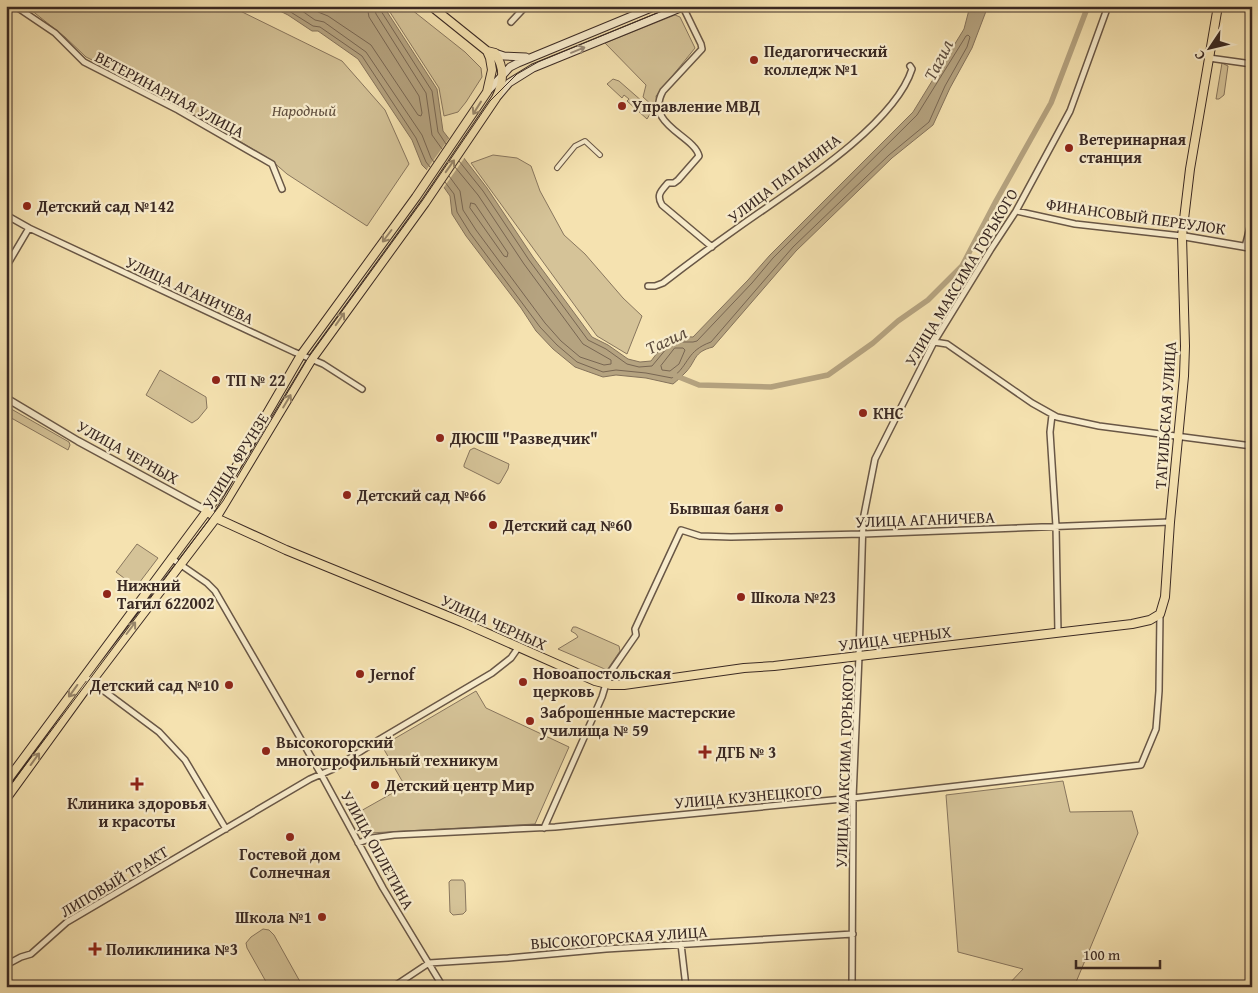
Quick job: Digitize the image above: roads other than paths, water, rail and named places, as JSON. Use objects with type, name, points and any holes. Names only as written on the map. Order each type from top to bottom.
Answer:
[{"type":"main road","points":[[430,6],[491,54],[505,69],[533,68]]},
{"type":"main road","points":[[487,92],[505,69],[656,6]]},
{"type":"main road","name":"ТАГИЛЬСКАЯ УЛИЦА","points":[[1160,614],[1165,597],[1185,346],[1182,236],[1190,169],[1218,6]]},
{"type":"main road","points":[[496,98],[509,83],[533,68],[683,7]]},
{"type":"main road","points":[[491,54],[511,57],[534,56]]},
{"type":"main road","points":[[487,92],[492,70],[491,54]]},
{"type":"main road","name":"УЛИЦА ФРУНЗЕ","points":[[6,799],[91,682],[216,518],[312,359],[476,130],[502,87],[505,69]]},
{"type":"main road","name":"УЛИЦА ФРУНЗЕ","points":[[6,782],[207,512],[232,474],[301,355],[416,197],[487,92]]},
{"type":"main road","name":"УЛИЦА ЧЕРНЫХ","points":[[207,512],[216,518],[286,550],[462,622],[518,648],[606,684],[624,685],[744,668],[1058,633],[1146,621],[1160,614]]},
{"type":"street","name":"ВЕТЕРИНАРНАЯ УЛИЦА","points":[[15,6],[55,33],[84,62],[178,110],[272,164],[282,189]]},
{"type":"street","points":[[511,22],[526,6]]},
{"type":"street","name":"УЛИЦА МАКСИМА ГОРЬКОГО","points":[[852,987],[853,798],[862,534],[875,459],[934,342],[1016,211],[1070,111],[1108,6]]},
{"type":"street","points":[[683,7],[702,49],[663,91],[660,96],[660,108],[668,126],[696,149],[699,156],[678,180],[668,184],[659,193],[659,197],[662,205],[712,247]]},
{"type":"street","points":[[1209,58],[1252,64]]},
{"type":"street","name":"УЛИЦА ПАПАНИНА","points":[[648,286],[662,283],[794,188],[857,139],[891,104],[909,76],[912,69],[910,66]]},
{"type":"street","points":[[557,168],[575,146],[584,141],[600,155]]},
{"type":"street","name":"ФИНАНСОВЫЙ ПЕРЕУЛОК","points":[[1016,211],[1074,224],[1182,236],[1248,247]]},
{"type":"street","name":"УЛИЦА АГАНИЧЕВА","points":[[6,215],[29,228],[312,359],[362,389]]},
{"type":"street","points":[[1248,247],[1252,219]]},
{"type":"street","points":[[6,267],[29,228]]},
{"type":"street","points":[[934,342],[948,344],[1032,404],[1052,415],[1090,424],[1252,446]]},
{"type":"street","name":"УЛИЦА ЧЕРНЫХ","points":[[6,398],[78,441],[207,512]]},
{"type":"street","points":[[1052,415],[1050,432],[1056,526],[1058,633]]},
{"type":"street","name":"УЛИЦА АГАНИЧЕВА","points":[[606,684],[609,674],[636,635],[635,629],[681,530],[700,536],[715,537],[862,534],[1170,522]]},
{"type":"street","name":"УЛИЦА ОПЛЕТИНА","points":[[171,558],[207,582],[215,591],[321,774],[358,843],[443,987]]},
{"type":"street","name":"ТАГИЛЬСКАЯ УЛИЦА","points":[[1141,765],[1156,729],[1159,691],[1160,614]]},
{"type":"street","name":"ЛИПОВЫЙ ТРАКТ","points":[[6,966],[30,954],[67,922],[321,774],[333,769],[492,673],[511,658],[518,648]]},
{"type":"street","points":[[84,676],[159,732],[185,760],[226,829]]},
{"type":"street","points":[[544,828],[606,684]]},
{"type":"street","name":"УЛИЦА КУЗНЕЦКОГО","points":[[358,843],[372,838],[394,835],[544,828],[853,798],[1141,765]]},
{"type":"street","name":"ВЫСОКОГОРСКАЯ УЛИЦА","points":[[429,963],[681,944],[853,934]]},
{"type":"street","points":[[681,944],[686,987]]},
{"type":"street","points":[[393,987],[429,963]]},
{"type":"water","points":[[270,6],[384,7],[437,89],[443,131],[487,188],[533,257],[592,337],[608,345],[628,359],[640,362],[651,361],[670,336],[693,337],[770,255],[913,112],[964,29],[970,6],[988,6],[972,48],[950,88],[933,125],[892,158],[796,251],[713,347],[702,351],[686,372],[673,384],[646,378],[616,375],[603,377],[575,367],[553,349],[536,331],[521,308],[466,236],[452,214],[450,196],[443,186],[422,165],[412,140],[358,59],[318,31],[312,31]]},
{"type":"waterway","points":[[674,375],[699,385],[771,387],[828,375],[928,300],[962,266],[1051,103],[1088,6]]},
{"type":"tram line","points":[[6,791],[223,501],[308,358],[422,201],[490,101],[517,74],[538,62],[674,6]]},
{"type":"place","name":"Педагогический колледж №1","points":[[754,60]]},
{"type":"place","name":"Управление МВД","points":[[622,106]]},
{"type":"place","name":"Ветеринарная станция","points":[[1069,148]]},
{"type":"place","name":"Детский сад №142","points":[[27,206]]},
{"type":"place","name":"ТП № 22","points":[[216,380]]},
{"type":"place","name":"КНС","points":[[863,413]]},
{"type":"place","name":"ДЮСШ \"Разведчик\"","points":[[440,438]]},
{"type":"place","name":"Детский сад №66","points":[[347,495]]},
{"type":"place","name":"Бывшая баня","points":[[779,508]]},
{"type":"place","name":"Детский сад №60","points":[[493,525]]},
{"type":"place","name":"Нижний Тагил 622002","points":[[107,594]]},
{"type":"place","name":"Школа №23","points":[[741,597]]},
{"type":"place","name":"Jernof","points":[[360,674]]},
{"type":"place","name":"Новоапостольская церковь","points":[[523,682]]},
{"type":"place","name":"Детский сад №10","points":[[229,685]]},
{"type":"place","name":"Заброшенные мастерские училища № 59","points":[[530,721]]},
{"type":"place","name":"Высокогорский многопрофильный техникум","points":[[266,751]]},
{"type":"place","name":"ДГБ № 3","points":[[705,752]]},
{"type":"place","name":"Клиника здоровья и красоты","points":[[137,784]]},
{"type":"place","name":"Детский центр Мир","points":[[375,785]]},
{"type":"place","name":"Гостевой дом Солнечная","points":[[290,837]]},
{"type":"place","name":"Школа №1","points":[[322,917]]},
{"type":"place","name":"Поликлиника №3","points":[[95,949]]},
{"type":"water label","name":"Тагил","points":[[938,60]]},
{"type":"water label","name":"Тагил","points":[[666,340]]},
{"type":"park label","name":"Народный","points":[[304,110]]}]
